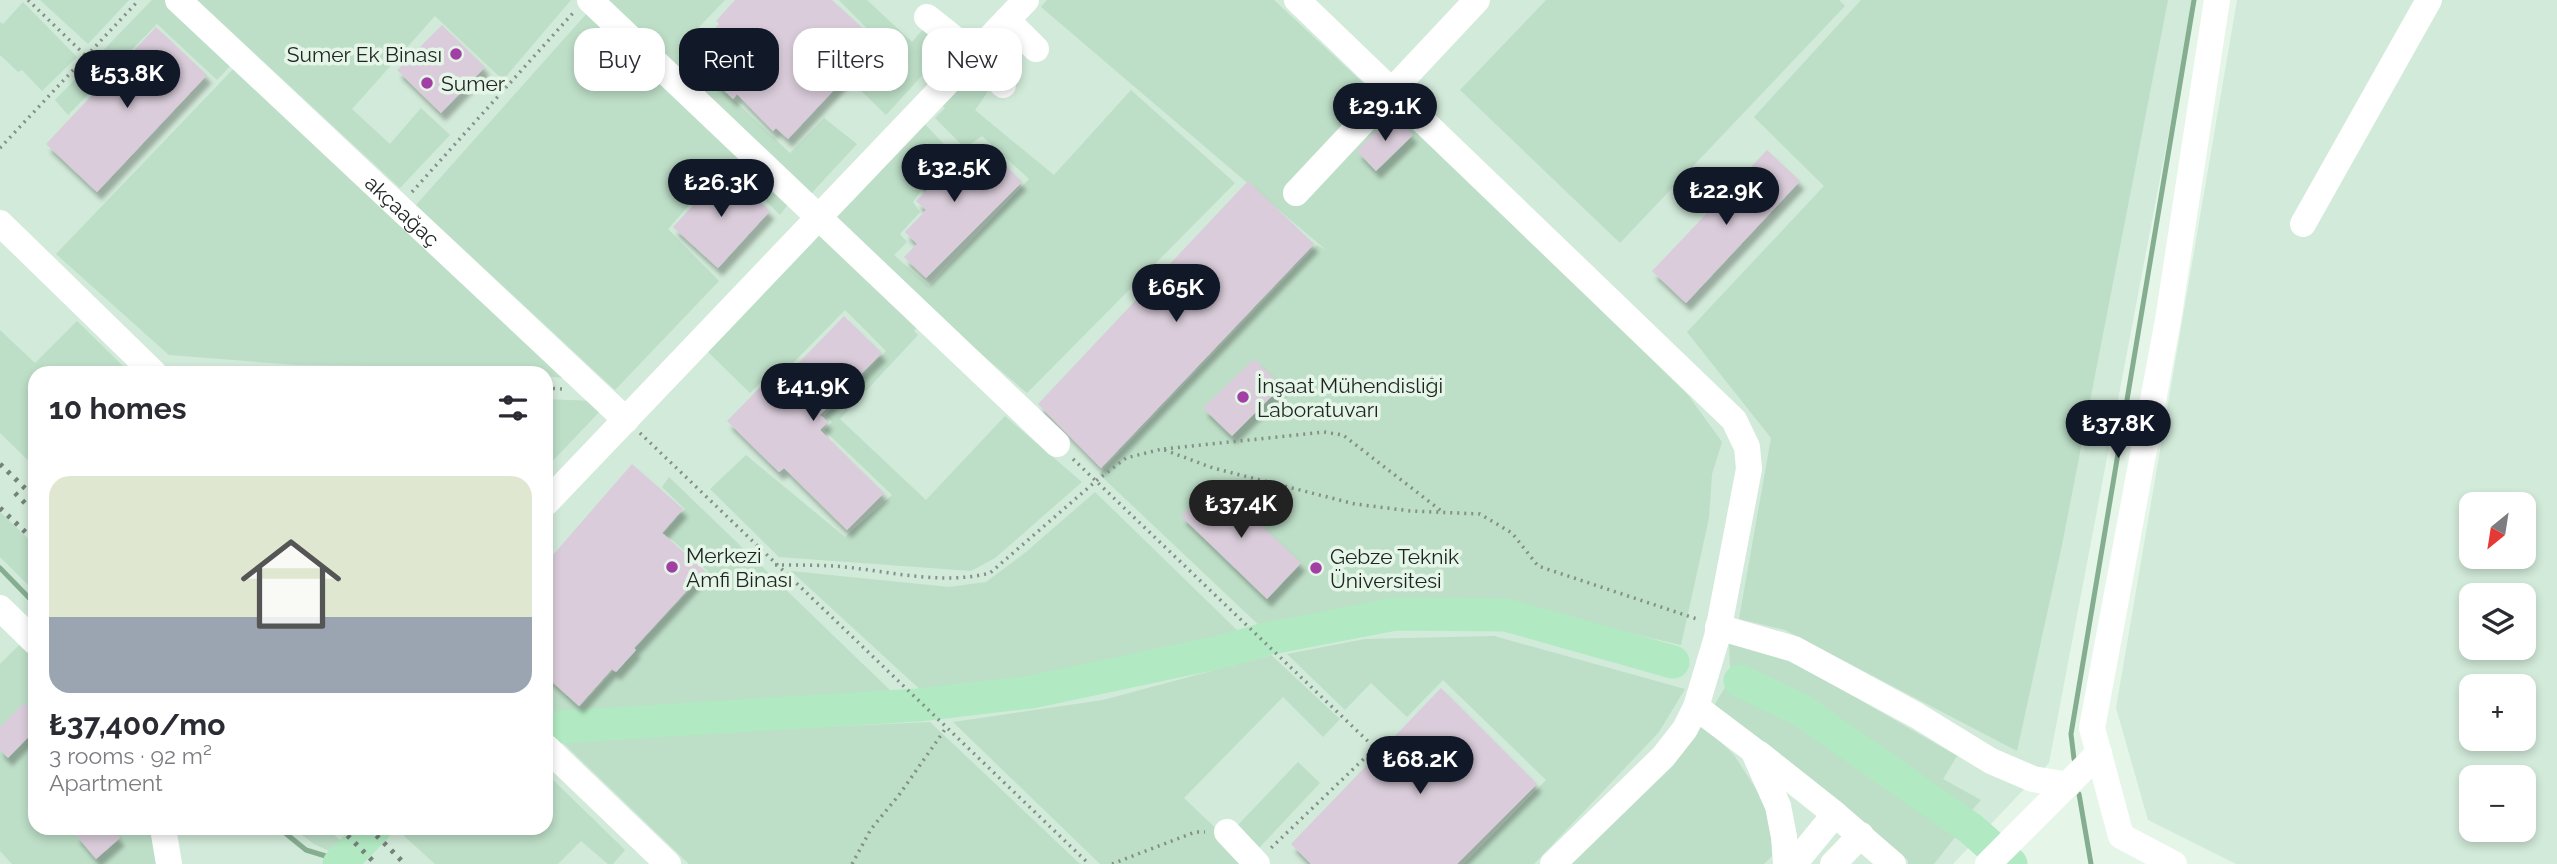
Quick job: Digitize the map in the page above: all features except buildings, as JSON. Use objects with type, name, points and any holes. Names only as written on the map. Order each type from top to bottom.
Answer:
[{"type":"street","name":"akçaağaç","points":[[178,0],[626,420]]},
{"type":"street","points":[[1000,28],[1026,0]]},
{"type":"street","points":[[1297,0],[1734,420],[1747,447],[1749,469],[1718,627],[1696,707],[1685,729],[1663,757],[1553,864]]},
{"type":"street","points":[[1296,192],[1477,0]]},
{"type":"street","points":[[2174,864],[2122,836],[2092,728],[2168,320],[2217,0]]},
{"type":"street","points":[[2303,224],[2429,0]]},
{"type":"street","points":[[583,5],[819,217],[932,337],[1057,444]]},
{"type":"street","points":[[927,17],[941,28]]},
{"type":"street","points":[[1007,20],[1036,49]]},
{"type":"street","points":[[553,496],[940,91]]},
{"type":"street","points":[[0,223],[148,366]]},
{"type":"street","points":[[0,608],[23,637]]},
{"type":"street","points":[[1718,627],[1794,649],[1916,715],[1991,761],[2033,779],[2068,785]]},
{"type":"street","points":[[1696,707],[1835,814],[1893,864]]},
{"type":"street","points":[[1753,750],[1779,806],[1786,864]]},
{"type":"street","points":[[1996,856],[2099,753]]},
{"type":"street","points":[[553,754],[668,864]]},
{"type":"street","points":[[1794,864],[1835,814]]},
{"type":"street","points":[[1227,832],[1257,863]]},
{"type":"street","points":[[164,835],[169,864]]},
{"type":"street","points":[[1833,864],[1861,835]]},
{"type":"path","points":[[28,0],[85,55]]},
{"type":"path","points":[[0,148],[139,0]]},
{"type":"path","points":[[398,206],[583,5]]},
{"type":"path","points":[[626,420],[1088,864]]},
{"type":"path","points":[[775,565],[834,566],[946,579],[970,578],[990,573],[1126,458],[1162,449],[1324,432],[1343,435],[1444,513]]},
{"type":"path","points":[[1057,444],[1375,748],[1257,863]]},
{"type":"path","points":[[1162,449],[1213,468],[1355,504],[1480,514],[1512,533],[1538,566],[1718,627]]},
{"type":"path","points":[[852,864],[871,829],[946,729]]},
{"type":"path","points":[[1112,864],[1195,832],[1227,832]]},
{"type":"shaded area","name":"Gebze Teknik Üniversitesi","points":[[0,0],[2194,0],[2049,763],[1953,864],[0,864]]},
{"type":"shaded area","points":[[40,0],[129,0],[88,44]]},
{"type":"shaded area","points":[[152,0],[166,0],[233,63],[217,80],[157,24],[68,115],[55,100]]},
{"type":"shaded area","points":[[197,0],[571,0],[503,80],[435,16],[352,109],[390,144],[421,108],[450,135],[400,188]]},
{"type":"shaded area","points":[[604,0],[725,0],[698,28],[679,28],[679,73],[665,59],[665,28],[633,28]]},
{"type":"shaded area","points":[[839,0],[867,0],[897,28],[866,28]]},
{"type":"shaded area","points":[[1047,0],[1274,0],[1480,192],[1688,395],[1722,442],[1712,474],[1709,518],[1681,645],[1502,603],[1382,608],[1264,630],[1099,474],[1317,245],[1326,250],[1041,7]]},
{"type":"shaded area","points":[[1546,0],[1839,0],[1845,6],[1620,243],[1460,90]]},
{"type":"shaded area","points":[[1861,0],[2168,0],[2062,545],[2017,751],[1785,630],[1739,619],[1771,438],[1687,332],[1824,186],[1754,117]]},
{"type":"shaded area","points":[[2237,0],[2557,0],[2557,864],[2236,864],[2148,820],[2116,708]]},
{"type":"shaded area","points":[[23,2],[77,57],[42,91],[22,70],[18,72],[0,55],[0,22],[3,24]]},
{"type":"shaded area","points":[[588,12],[605,28],[574,28],[574,91],[665,91],[665,83],[791,200],[780,215],[727,162],[668,229],[719,281],[615,390],[416,205]]},
{"type":"shaded area","points":[[922,30],[922,75],[908,91],[908,38],[912,42]]},
{"type":"shaded area","points":[[238,64],[570,379],[553,377],[553,366],[296,365],[169,355],[56,254]]},
{"type":"shaded area","points":[[1131,90],[1235,183],[1027,393],[941,320],[833,218],[922,121],[956,157],[951,165],[927,143],[901,170],[921,191],[913,202],[920,212],[900,234],[907,242],[894,255],[929,286],[1029,179],[982,136],[965,148],[935,118],[945,108],[938,103],[949,91],[988,91],[975,110],[1054,175]]},
{"type":"shaded area","points":[[697,91],[724,91],[790,153],[824,118],[857,144],[807,198]]},
{"type":"shaded area","points":[[861,91],[908,91],[886,115]]},
{"type":"shaded area","points":[[820,229],[919,325],[914,331],[918,335],[840,419],[926,500],[1005,416],[1082,482],[995,558],[971,571],[779,557],[710,489],[746,455],[845,537],[892,495],[824,430],[832,422],[825,415],[886,351],[845,310],[786,370],[779,364],[750,393],[704,348]]},
{"type":"shaded area","points":[[77,321],[123,366],[28,366],[28,460],[0,433],[0,330],[35,363]]},
{"type":"shaded area","points":[[553,399],[592,401],[603,408],[553,461]]},
{"type":"shaded area","points":[[669,477],[893,693],[553,714],[553,684],[580,707],[708,571],[664,533],[685,509],[662,487]]},
{"type":"shaded area","points":[[1095,492],[1241,634],[1030,682],[925,694],[791,571],[949,587],[986,582],[1026,552]]},
{"type":"shaded area","points":[[0,512],[28,538],[28,585],[0,557]]},
{"type":"shaded area","points":[[1494,636],[1685,689],[1659,732],[1534,864],[1464,864],[1546,780],[1443,680],[1407,717],[1371,683],[1345,710],[1287,654],[1365,639]]},
{"type":"shaded area","points":[[1729,643],[1789,659],[1957,756],[1943,779],[1981,800],[1966,817],[1772,682],[1730,668]]},
{"type":"shaded area","points":[[19,645],[28,653],[28,835],[152,835],[158,864],[12,864],[0,851],[0,664]]},
{"type":"shaded area","points":[[1271,655],[1340,719],[1323,737],[1283,697],[1184,798],[1250,861],[1246,864],[1100,864],[953,722],[1103,700]]},
{"type":"shaded area","points":[[1726,686],[1794,717],[1959,832],[1934,864],[1908,864],[1908,860],[1713,707]]},
{"type":"shaded area","points":[[930,722],[1080,864],[689,864],[559,739]]},
{"type":"shaded area","points":[[1703,725],[1734,755],[1775,818],[1773,855],[1764,864],[1568,864]]},
{"type":"shaded area","points":[[1298,762],[1320,783],[1259,848],[1236,827]]},
{"type":"shaded area","points":[[553,780],[625,850],[613,864],[608,864],[581,841],[558,864],[435,864],[404,836],[553,835]]},
{"type":"shaded area","points":[[302,835],[334,835],[348,848],[340,856],[314,844]]},
{"type":"waterway","points":[[2074,759],[2071,734],[2194,0]]},
{"type":"waterway","points":[[0,568],[28,597]]},
{"type":"waterway","points":[[560,727],[918,705],[1031,692],[1220,652],[1266,639],[1395,614],[1506,615],[1673,662]]},
{"type":"waterway","points":[[1740,681],[1801,710],[1970,828],[2011,864]]},
{"type":"waterway","points":[[2079,794],[2091,864]]},
{"type":"waterway","points":[[288,835],[306,850],[342,861]]},
{"type":"waterway","points":[[339,864],[368,835]]},
{"type":"railway","points":[[0,464],[28,491]]},
{"type":"railway","points":[[15,493],[28,506]]},
{"type":"railway","points":[[0,508],[28,534]]},
{"type":"railway","points":[[347,835],[376,864]]},
{"type":"railway","points":[[376,835],[405,864]]},
{"type":"place","name":"Sumer Ek Binası","points":[[456,54]]},
{"type":"place","name":"Sumer","points":[[427,83]]},
{"type":"place","name":"İnşaat Mühendisliği Laboratuvarı","points":[[1243,397]]},
{"type":"place","name":"Merkezi Amfi Binası","points":[[672,567]]},
{"type":"place","name":"Gebze Teknik Üniversitesi","points":[[1316,568]]}]
